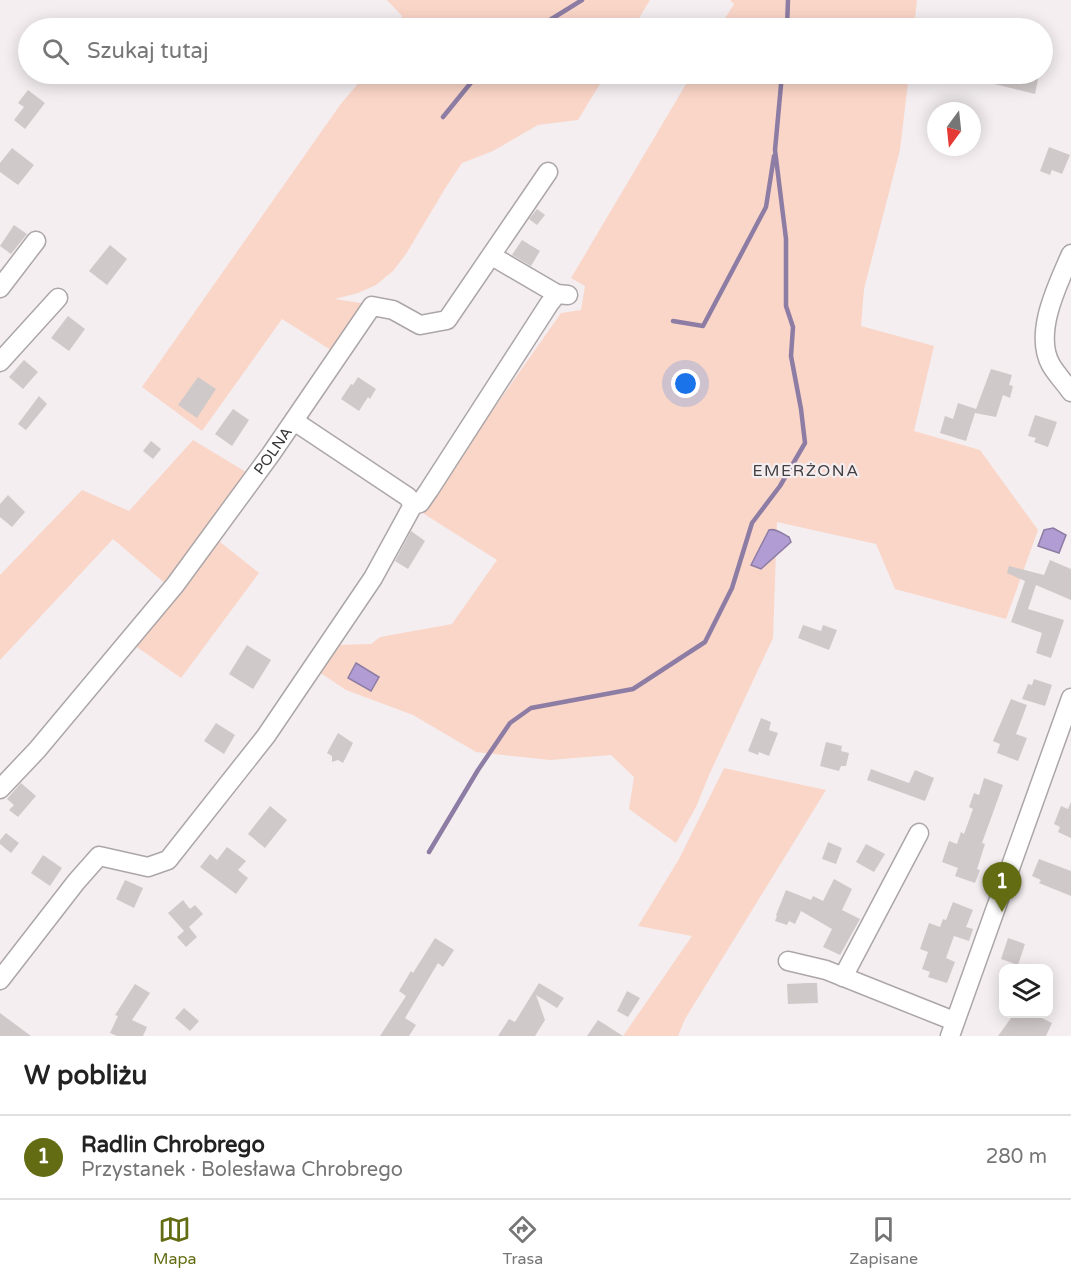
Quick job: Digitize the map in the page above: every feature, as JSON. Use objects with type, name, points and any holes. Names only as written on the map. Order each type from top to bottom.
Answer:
[{"type":"street","name":"POLNA","points":[[0,789],[37,750],[176,585],[294,421],[372,306],[393,310],[420,325],[447,320],[548,172]]},
{"type":"street","points":[[0,288],[36,241]]},
{"type":"street","points":[[0,980],[99,856],[148,867],[168,860],[266,736],[373,578],[413,506],[420,503],[429,490],[549,304],[563,295],[492,256]]},
{"type":"street","points":[[1070,261],[1054,295],[1045,329],[1045,347],[1050,364],[1071,392]]},
{"type":"street","points":[[0,362],[58,298]]},
{"type":"street","points":[[294,421],[408,497],[413,506]]},
{"type":"street","points":[[788,961],[826,970],[843,977],[952,1029],[1071,698]]},
{"type":"street","points":[[843,977],[919,833]]},
{"type":"shaded area","points":[[387,0],[650,0],[639,18],[401,18]]},
{"type":"shaded area","points":[[730,0],[917,0],[915,18],[725,18],[734,4]]},
{"type":"shaded area","points":[[358,84],[600,84],[578,120],[538,125],[493,151],[462,163],[406,254],[393,271],[376,285],[335,299],[367,304],[334,352],[282,319],[202,431],[142,387],[340,105]]},
{"type":"shaded area","points":[[686,84],[908,84],[900,150],[864,289],[861,326],[934,346],[914,431],[980,450],[1038,530],[1006,619],[895,589],[876,544],[777,522],[773,638],[696,807],[676,843],[629,809],[634,777],[611,755],[550,760],[476,752],[413,715],[346,690],[319,672],[335,645],[371,644],[380,637],[452,624],[497,560],[421,512],[561,313],[581,310],[585,286],[571,278]]},
{"type":"shaded area","points":[[193,440],[251,475],[167,585],[113,539],[0,660],[0,575],[82,490],[129,511]]},
{"type":"shaded area","points":[[1053,528],[1066,535],[1059,553],[1038,546],[1044,530]]},
{"type":"shaded area","points":[[769,530],[782,533],[789,537],[791,542],[761,569],[751,565]]},
{"type":"shaded area","points":[[215,538],[259,573],[181,678],[134,645]]},
{"type":"shaded area","points":[[356,663],[379,677],[371,691],[348,678]]},
{"type":"shaded area","points":[[724,768],[826,790],[685,1019],[678,1036],[623,1036],[692,936],[638,926],[679,859]]},
{"type":"building","points":[[994,84],[1037,84],[1035,94]]},
{"type":"building","points":[[28,90],[45,103],[25,129],[14,120],[24,107],[18,103]]},
{"type":"building","points":[[1049,147],[1070,155],[1062,174],[1052,170],[1050,175],[1040,171]]},
{"type":"building","points":[[12,148],[34,165],[18,185],[0,172],[0,163]]},
{"type":"building","points":[[537,209],[545,215],[537,225],[529,219]]},
{"type":"building","points":[[14,225],[27,234],[11,254],[0,246]]},
{"type":"building","points":[[522,240],[540,251],[531,266],[512,255]]},
{"type":"building","points":[[110,245],[127,259],[107,285],[89,271]]},
{"type":"building","points":[[68,316],[85,329],[69,351],[51,338]]},
{"type":"building","points":[[24,360],[38,372],[23,389],[9,377]]},
{"type":"building","points":[[991,369],[1012,375],[1009,385],[1013,386],[1010,398],[1003,395],[996,417],[975,413],[966,441],[940,433],[945,416],[953,419],[958,403],[976,409]]},
{"type":"building","points":[[198,377],[216,389],[197,418],[178,405]]},
{"type":"building","points":[[358,377],[376,389],[359,411],[341,399]]},
{"type":"building","points":[[39,396],[47,404],[26,430],[18,424]]},
{"type":"building","points":[[233,409],[249,420],[232,446],[215,434]]},
{"type":"building","points":[[1035,415],[1057,422],[1048,447],[1034,442],[1036,438],[1028,436]]},
{"type":"building","points":[[151,441],[161,449],[153,459],[143,451]]},
{"type":"building","points":[[8,495],[25,512],[12,527],[0,517],[0,504]]},
{"type":"building","points":[[411,531],[425,541],[408,569],[395,561]]},
{"type":"building","points":[[1050,560],[1071,569],[1071,600],[1036,585],[1028,609],[1064,620],[1051,658],[1036,653],[1042,633],[1011,622],[1025,581],[1007,573],[1009,566],[1044,575]]},
{"type":"building","points":[[803,625],[821,631],[823,625],[837,630],[829,650],[798,638]]},
{"type":"building","points":[[247,645],[271,660],[253,689],[229,674]]},
{"type":"building","points":[[1034,679],[1052,685],[1045,706],[1022,699],[1028,684],[1032,685]]},
{"type":"building","points":[[1011,699],[1027,705],[1016,734],[1027,738],[1018,761],[997,753],[1000,744],[993,741]]},
{"type":"building","points":[[761,718],[771,722],[769,730],[778,733],[769,756],[748,751]]},
{"type":"building","points":[[216,723],[235,735],[224,754],[204,741]]},
{"type":"building","points":[[338,733],[353,743],[343,763],[338,760],[332,762],[332,756],[327,753]]},
{"type":"building","points":[[826,742],[842,746],[841,751],[849,753],[846,766],[841,766],[839,771],[820,766]]},
{"type":"building","points":[[871,769],[909,783],[915,770],[934,778],[925,801],[867,780]]},
{"type":"building","points":[[984,778],[1003,785],[982,843],[985,844],[975,883],[955,876],[958,868],[942,862],[949,841],[957,844],[961,832],[964,834],[973,809],[969,807],[974,793],[979,795]]},
{"type":"building","points":[[21,783],[36,796],[18,817],[9,810],[14,805],[7,799]]},
{"type":"building","points":[[1071,802],[1071,838],[1058,832],[1060,827],[1054,824],[1061,806],[1068,809]]},
{"type":"building","points":[[270,806],[287,820],[265,848],[248,834]]},
{"type":"building","points":[[6,833],[19,843],[11,853],[0,844],[0,840]]},
{"type":"building","points":[[828,842],[842,848],[836,864],[822,859]]},
{"type":"building","points":[[866,844],[885,854],[874,872],[856,862]]},
{"type":"building","points":[[227,847],[246,861],[238,870],[248,878],[236,894],[200,867],[210,854],[217,860]]},
{"type":"building","points":[[43,855],[62,868],[50,886],[31,873]]},
{"type":"building","points":[[1039,859],[1071,871],[1071,896],[1039,883],[1041,880],[1032,876]]},
{"type":"building","points":[[834,879],[852,889],[842,910],[860,919],[840,955],[823,947],[832,929],[801,911],[795,924],[789,921],[787,925],[775,921],[786,890],[811,900],[813,896],[823,901]]},
{"type":"building","points":[[125,880],[143,888],[134,908],[116,899]]},
{"type":"building","points":[[183,900],[190,909],[195,905],[203,914],[189,927],[197,937],[186,947],[177,937],[184,931],[168,913]]},
{"type":"building","points":[[953,902],[973,910],[966,927],[973,929],[969,941],[954,936],[946,958],[955,962],[947,983],[928,977],[930,972],[922,969],[928,952],[920,949],[929,923],[940,927],[943,919],[946,920]]},
{"type":"building","points":[[435,938],[454,950],[443,967],[438,963],[405,1018],[416,1025],[409,1036],[380,1036],[406,996],[399,991]]},
{"type":"building","points":[[1008,938],[1025,944],[1018,964],[1001,959]]},
{"type":"building","points":[[539,983],[564,998],[557,1008],[536,995],[545,1020],[535,1036],[498,1036],[509,1019],[515,1022]]},
{"type":"building","points":[[817,983],[818,1003],[788,1004],[787,984]]},
{"type":"building","points":[[135,984],[150,993],[132,1020],[147,1027],[143,1036],[117,1036],[110,1033],[118,1016],[115,1015]]},
{"type":"building","points":[[627,991],[640,998],[628,1017],[617,1011]]},
{"type":"building","points":[[184,1008],[199,1021],[190,1031],[175,1018]]},
{"type":"building","points":[[0,1013],[31,1036],[0,1036]]},
{"type":"building","points":[[1011,1018],[1042,1018],[1052,1023],[1046,1036],[998,1036]]},
{"type":"building","points":[[598,1020],[623,1036],[587,1036]]},
{"type":"waterway","points":[[553,18],[582,0]]},
{"type":"waterway","points":[[787,18],[788,0]]},
{"type":"waterway","points":[[443,117],[470,84]]},
{"type":"waterway","points":[[429,852],[478,770],[510,723],[531,708],[633,689],[705,642],[732,588],[752,523],[780,486],[805,443],[791,356],[793,327],[786,306],[786,239],[775,150],[781,84]]},
{"type":"waterway","points":[[673,321],[703,326],[766,207],[774,156]]},
{"type":"place","name":"Radlin Chrobrego","points":[[1002,912]]},
{"type":"district","name":"EMERŻONA","points":[[806,471]]}]
